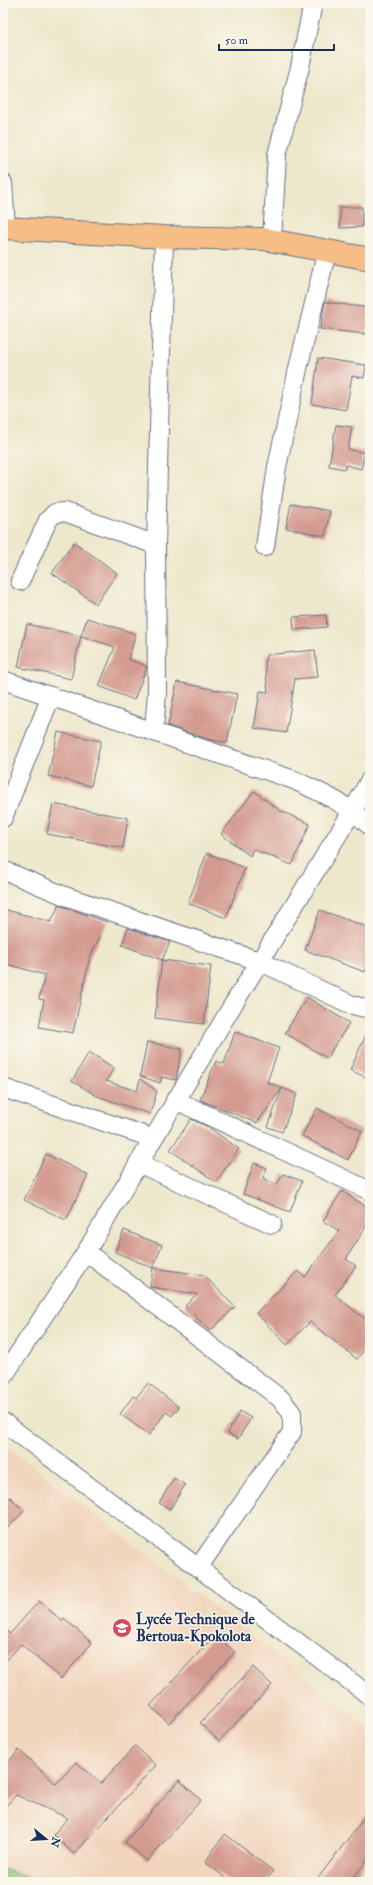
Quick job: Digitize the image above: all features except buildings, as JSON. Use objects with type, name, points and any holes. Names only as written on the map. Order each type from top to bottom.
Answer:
[{"type":"main road","points":[[4,228],[164,237],[272,240],[370,259]]},
{"type":"street","points":[[272,240],[277,155],[300,67],[313,3]]},
{"type":"street","points":[[3,183],[4,228]]},
{"type":"street","points":[[154,731],[157,692],[156,545],[164,237]]},
{"type":"street","points":[[265,547],[277,467],[299,364],[327,250]]},
{"type":"street","points":[[20,581],[48,520],[55,513],[65,512],[156,545]]},
{"type":"street","points":[[3,680],[294,780],[335,799],[353,810],[370,826]]},
{"type":"street","points":[[3,818],[51,696]]},
{"type":"street","points":[[3,1377],[86,1252],[152,1138],[370,780]]},
{"type":"street","points":[[3,870],[65,896],[259,961],[352,1005],[370,1008]]},
{"type":"street","points":[[3,1088],[152,1138]]},
{"type":"street","points":[[175,1100],[370,1191]]},
{"type":"street","points":[[138,1163],[272,1224]]},
{"type":"street","points":[[86,1252],[281,1400],[292,1413],[292,1432],[198,1568]]},
{"type":"street","points":[[3,1422],[370,1696]]},
{"type":"shaded area","name":"Lycée Technique de Bertoua-Kpokolota","points":[[3,1443],[327,1694],[370,1730],[370,1868],[360,1882],[3,1882]]},
{"type":"green space","points":[[3,1869],[45,1882],[3,1882]]},
{"type":"place","name":"Lycée Technique de Bertoua-Kpokolota","points":[[122,1628]]}]
